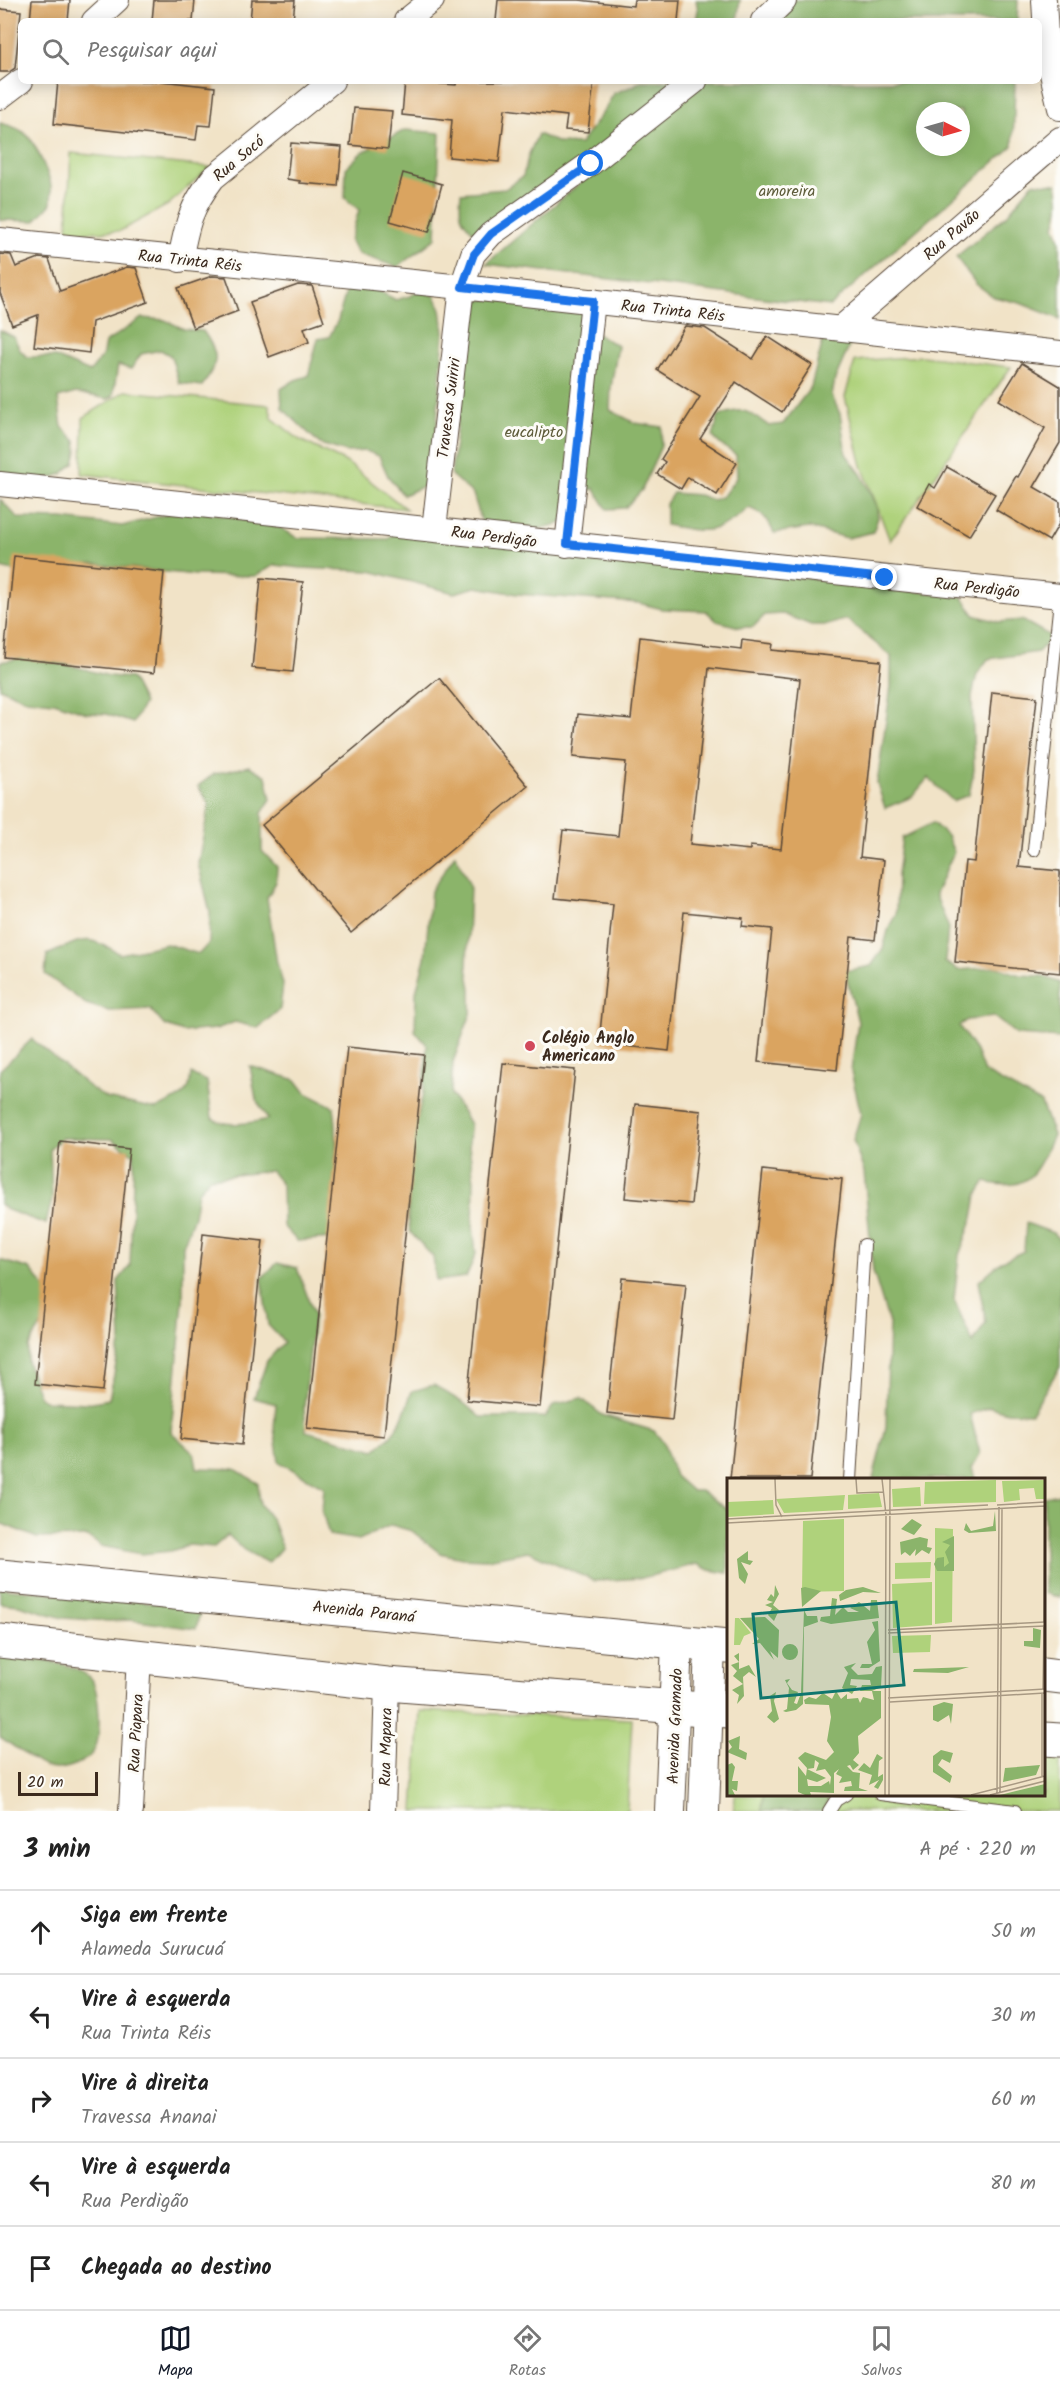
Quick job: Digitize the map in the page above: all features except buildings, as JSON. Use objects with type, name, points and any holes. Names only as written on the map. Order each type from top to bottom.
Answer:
[{"type":"main road","name":"Avenida Paraná","points":[[0,1576],[719,1646]]},
{"type":"main road","points":[[0,1641],[387,1684],[718,1710]]},
{"type":"main road","points":[[1045,1675],[1060,1677]]},
{"type":"main road","points":[[1045,1739],[1060,1740]]},
{"type":"street","points":[[97,18],[117,0]]},
{"type":"street","points":[[410,18],[432,0]]},
{"type":"street","points":[[1044,0],[1047,52],[1060,108]]},
{"type":"street","points":[[766,18],[784,1]]},
{"type":"street","points":[[0,98],[18,83]]},
{"type":"street","name":"Rua Socó","points":[[180,260],[189,216],[198,197],[213,178],[328,84]]},
{"type":"street","name":"Travessa Suiriri","points":[[434,529],[462,287],[474,254],[491,234],[591,164],[691,84]]},
{"type":"street","name":"Rua Pavão","points":[[842,328],[1060,139]]},
{"type":"street","name":"Rua Trinta Réis","points":[[0,240],[462,287],[1060,353]]},
{"type":"street","points":[[567,544],[593,301]]},
{"type":"street","name":"Rua Perdigão","points":[[0,484],[1060,596]]},
{"type":"street","name":"Avenida Gramado","points":[[670,1811],[677,1642]]},
{"type":"street","name":"Avenida Gramado","points":[[704,1811],[718,1710],[719,1646]]},
{"type":"street","name":"Rua Piapara","points":[[131,1811],[139,1656]]},
{"type":"street","name":"Rua Mapara","points":[[383,1811],[387,1684]]},
{"type":"lane","points":[[1034,850],[1060,600]]},
{"type":"lane","points":[[850,1478],[864,1245]]},
{"type":"lane","points":[[829,1811],[836,1800],[843,1796]]},
{"type":"lane","points":[[896,1796],[1015,1811]]},
{"type":"green space","points":[[696,0],[740,0],[737,18],[697,18]]},
{"type":"green space","points":[[789,0],[1018,0],[1017,18],[769,18]]},
{"type":"green space","points":[[636,84],[687,84],[481,240],[463,219],[460,209],[461,193],[505,189],[523,176],[538,134],[559,143],[580,144],[614,93]]},
{"type":"green space","name":"amoreira","points":[[695,84],[1015,84],[1013,146],[830,306],[486,264]]},
{"type":"green space","points":[[0,123],[28,136],[49,179],[51,204],[35,221],[0,220]]},
{"type":"green space","points":[[405,130],[440,133],[436,238],[397,267],[358,254],[350,240],[359,210],[345,198],[346,168],[361,153]]},
{"type":"green space","points":[[71,153],[210,167],[168,205],[120,231],[67,233]]},
{"type":"green space","points":[[1033,183],[1057,184],[1059,194],[1055,225],[1060,240],[1060,319],[1020,303],[994,297],[976,284],[956,257],[1007,215]]},
{"type":"green space","points":[[371,287],[396,300],[421,290],[435,296],[441,309],[444,332],[432,483],[403,495],[388,476],[379,456],[366,451],[347,452],[320,444],[282,408],[281,389],[295,380],[308,376],[318,339],[329,337],[338,320],[347,288]]},
{"type":"green space","name":"eucalipto","points":[[492,298],[584,309],[585,327],[618,346],[611,387],[610,410],[635,423],[662,427],[661,446],[642,490],[625,508],[607,509],[594,488],[577,498],[562,523],[535,530],[482,523],[473,494],[451,475],[472,302]]},
{"type":"green space","points":[[142,318],[165,320],[184,329],[203,331],[212,346],[215,358],[212,371],[202,386],[179,383],[171,356],[161,350],[141,354],[131,369],[118,365],[113,396],[108,399],[76,393],[58,398],[62,427],[76,441],[77,452],[74,463],[62,474],[38,482],[0,473],[0,330],[14,337],[20,350],[27,357],[55,357],[90,372],[102,357],[105,343]]},
{"type":"green space","points":[[828,334],[852,340],[835,379],[832,396],[840,414],[846,454],[861,474],[876,504],[878,518],[873,532],[847,538],[809,528],[774,533],[764,517],[749,508],[728,523],[710,530],[692,530],[666,525],[666,504],[673,493],[699,495],[713,500],[723,496],[737,477],[736,455],[713,437],[718,417],[734,411],[745,411],[769,426],[783,424],[811,387],[823,340]]},
{"type":"green space","points":[[922,356],[1011,367],[890,541],[862,466],[845,397],[855,361]]},
{"type":"green space","points":[[125,391],[269,405],[272,418],[300,440],[346,462],[406,509],[82,474],[83,418]]},
{"type":"green space","points":[[0,499],[18,518],[62,519],[122,526],[191,508],[281,528],[297,538],[388,539],[401,529],[963,597],[974,615],[999,622],[1022,620],[1052,637],[1038,652],[988,659],[977,674],[972,696],[974,770],[969,795],[953,801],[928,778],[912,797],[885,808],[877,783],[891,686],[891,656],[846,619],[828,625],[811,625],[783,614],[765,615],[753,627],[739,627],[717,621],[706,611],[662,609],[639,603],[517,594],[476,587],[454,593],[370,571],[275,565],[255,576],[195,575],[94,564],[39,566],[13,571],[0,568]]},
{"type":"green space","points":[[23,658],[69,665],[109,676],[131,678],[144,703],[133,723],[106,714],[87,713],[54,702],[25,699],[0,688],[0,662]]},
{"type":"green space","points":[[249,766],[266,776],[271,799],[262,813],[262,851],[277,867],[276,882],[267,898],[277,963],[283,984],[280,1009],[258,1028],[235,1022],[216,1029],[183,1032],[164,1025],[150,1009],[109,1011],[86,1004],[45,974],[47,955],[76,942],[91,941],[120,954],[167,944],[199,954],[209,943],[210,912],[198,863],[209,805],[198,786],[214,774]]},
{"type":"green space","points":[[933,823],[947,836],[954,852],[935,894],[948,926],[945,962],[958,970],[997,967],[1020,975],[1042,976],[1060,983],[1060,1038],[1017,1035],[994,1017],[967,1020],[959,1026],[976,1051],[984,1072],[1041,1103],[1053,1135],[1042,1160],[1030,1176],[1022,1182],[1012,1184],[1000,1185],[985,1182],[977,1195],[973,1218],[959,1255],[954,1300],[973,1343],[986,1322],[978,1282],[1002,1261],[1024,1251],[1026,1223],[1053,1233],[1060,1240],[1060,1367],[1031,1413],[1007,1412],[990,1407],[970,1414],[980,1454],[972,1468],[975,1478],[873,1478],[886,1427],[889,1323],[873,1271],[864,1172],[853,1140],[861,1114],[851,1071],[858,1022],[845,971],[871,966],[883,949],[889,927],[896,914],[897,875],[902,838]]},
{"type":"green space","points":[[455,854],[470,886],[467,967],[471,989],[471,1013],[453,1062],[451,1094],[470,1124],[469,1146],[474,1180],[473,1226],[476,1254],[466,1277],[436,1281],[433,1257],[410,1232],[408,1218],[412,1142],[423,1094],[427,1045],[415,1031],[416,992],[425,958],[431,891]]},
{"type":"green space","points":[[32,1039],[88,1086],[106,1098],[156,1109],[182,1096],[189,1087],[191,1074],[207,1081],[212,1118],[232,1124],[268,1119],[256,1099],[250,1066],[296,1080],[306,1093],[334,1107],[336,1156],[330,1238],[297,1241],[283,1226],[282,1185],[271,1171],[209,1178],[198,1192],[194,1216],[183,1246],[183,1301],[171,1432],[194,1453],[197,1468],[235,1469],[258,1483],[260,1504],[272,1520],[282,1547],[268,1563],[244,1550],[228,1535],[214,1547],[189,1545],[171,1551],[141,1554],[101,1546],[88,1537],[37,1538],[0,1523],[0,1260],[30,1269],[46,1289],[42,1324],[28,1347],[27,1361],[39,1396],[46,1401],[87,1403],[109,1399],[121,1340],[118,1281],[130,1266],[134,1155],[112,1139],[62,1138],[50,1148],[52,1199],[46,1224],[5,1209],[0,1204],[0,1070]]},
{"type":"green space","points":[[277,1263],[297,1268],[314,1314],[304,1408],[306,1431],[375,1450],[399,1424],[412,1391],[434,1385],[465,1404],[480,1417],[545,1417],[554,1405],[581,1398],[602,1415],[654,1431],[663,1442],[675,1476],[692,1491],[701,1491],[727,1509],[727,1573],[709,1570],[697,1564],[642,1578],[594,1581],[528,1551],[487,1559],[462,1558],[440,1553],[412,1531],[391,1525],[359,1540],[329,1535],[322,1511],[324,1487],[279,1462],[274,1428],[276,1404],[254,1398],[267,1361],[284,1342],[268,1325],[262,1278]]},
{"type":"green space","points":[[1060,1494],[1060,1598],[1045,1593],[1045,1497]]},
{"type":"green space","points":[[0,1588],[201,1607],[196,1629],[131,1620],[63,1618],[19,1605],[0,1603]]},
{"type":"green space","points":[[0,1657],[59,1664],[81,1671],[89,1677],[96,1691],[99,1723],[97,1742],[92,1754],[74,1766],[52,1769],[41,1765],[0,1737]]},
{"type":"green space","points":[[420,1711],[632,1719],[627,1811],[414,1811]]},
{"type":"green space","points":[[1045,1758],[1060,1759],[1060,1811],[734,1811],[735,1796],[1045,1796]]},
{"type":"green space","points":[[763,1796],[830,1796],[824,1811],[762,1811]]},
{"type":"place","name":"Colégio Anglo Americano","points":[[530,1046]]},
{"type":"route","points":[[591,164],[491,234],[474,254],[462,287],[593,301],[567,544],[885,578]]}]
